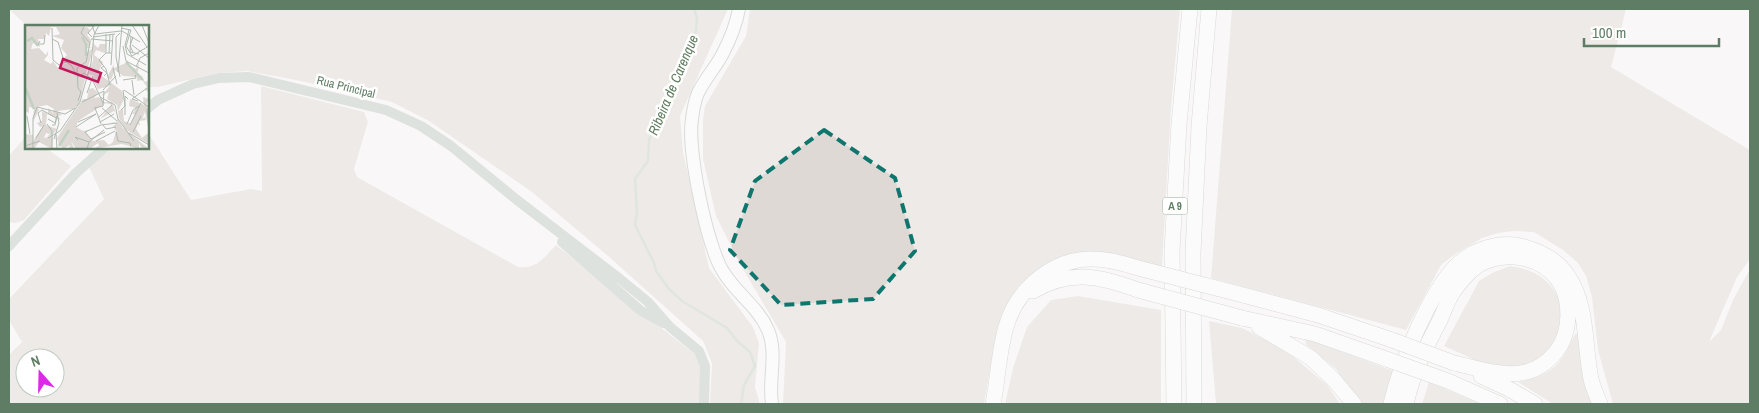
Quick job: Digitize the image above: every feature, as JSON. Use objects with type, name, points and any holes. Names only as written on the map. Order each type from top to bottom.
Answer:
[{"type":"highway","name":"A 9","points":[[1174,404],[1172,251],[1179,124],[1190,9]]},
{"type":"highway","name":"A 9","points":[[1194,404],[1193,253],[1209,9]]},
{"type":"highway","points":[[1391,404],[1396,384],[1419,328],[1440,286],[1458,264],[1484,248],[1513,244],[1537,250],[1552,258],[1567,274],[1575,289],[1581,308],[1591,380],[1600,404]]},
{"type":"highway","points":[[1406,404],[1409,388],[1452,294],[1468,274],[1488,260],[1512,256],[1533,260],[1558,280],[1569,312],[1567,330],[1561,345],[1551,358],[1540,367],[1523,373],[1502,374],[1454,363]]},
{"type":"highway","points":[[993,404],[1006,326],[1017,301],[1036,279],[1052,269],[1073,261],[1091,259],[1115,260],[1138,268],[1318,315],[1454,363],[1509,389],[1535,404]]},
{"type":"highway","points":[[1017,301],[1058,279],[1076,277],[1114,281],[1138,290],[1242,318],[1315,334],[1448,381],[1500,404]]},
{"type":"highway","points":[[1242,318],[1283,340],[1311,358],[1334,380],[1354,404]]},
{"type":"main road","points":[[739,9],[734,31],[723,54],[698,94],[692,120],[694,166],[712,245],[723,272],[738,293],[760,315],[768,330],[773,349],[770,392],[772,404]]},
{"type":"street","name":"Rua Principal","points":[[149,107],[158,100],[193,84],[233,76],[267,80],[354,101],[386,110],[421,126],[451,146],[517,200],[640,310],[670,327],[698,351],[705,366],[704,404]]},
{"type":"street","points":[[9,246],[76,173],[103,149]]},
{"type":"highlighted area","points":[[824,130],[895,178],[915,251],[873,299],[781,305],[730,250],[755,181]]},
{"type":"shaded area","points":[[9,9],[728,9],[680,116],[683,152],[709,268],[753,327],[759,343],[755,387],[760,404],[710,404],[712,363],[703,341],[608,256],[532,192],[429,121],[392,102],[247,71],[218,73],[158,87],[149,87],[149,25],[26,25]]},
{"type":"shaded area","points":[[750,9],[1180,9],[1171,108],[1162,266],[1111,254],[1037,271],[1026,279],[1003,312],[997,329],[984,404],[783,404],[786,342],[740,264],[716,216],[703,159],[705,106],[746,36]]},
{"type":"shaded area","points":[[1232,9],[1626,9],[1611,67],[1750,150],[1750,259],[1737,277],[1709,342],[1721,330],[1733,300],[1750,269],[1750,404],[1613,404],[1598,350],[1592,297],[1586,276],[1578,263],[1563,250],[1534,232],[1513,231],[1498,233],[1482,238],[1455,254],[1441,265],[1406,330],[1211,278]]},
{"type":"shaded area","points":[[261,86],[364,112],[368,122],[354,169],[357,177],[518,267],[531,266],[540,262],[556,245],[697,356],[700,361],[700,404],[9,404],[9,355],[15,349],[15,398],[65,398],[65,348],[16,348],[22,342],[9,320],[9,299],[104,199],[89,167],[111,149],[149,149],[149,135],[191,200],[251,189],[262,191]]},
{"type":"shaded area","points":[[25,137],[25,149],[47,149],[71,166],[24,220],[15,223],[9,222],[9,156]]},
{"type":"shaded area","points":[[1510,266],[1538,275],[1545,280],[1556,294],[1560,303],[1562,324],[1561,334],[1556,344],[1535,360],[1509,369],[1482,363],[1444,346],[1479,281],[1492,273]]},
{"type":"shaded area","points":[[1078,296],[1161,310],[1161,404],[1005,404],[1013,368],[1027,327],[1051,300]]},
{"type":"shaded area","points":[[1209,321],[1242,328],[1284,349],[1327,385],[1340,404],[1216,404]]},
{"type":"shaded area","points":[[1575,334],[1581,335],[1595,404],[1553,404],[1518,382],[1540,376],[1554,367],[1565,354]]},
{"type":"shaded area","points":[[1305,338],[1396,372],[1389,404],[1360,404],[1336,369],[1306,345]]},
{"type":"shaded area","points":[[1429,382],[1480,404],[1422,404]]},
{"type":"waterway","name":"Ribeira de Carenque","points":[[694,9],[697,18],[696,31],[649,140],[648,161],[635,179],[637,213],[635,225],[654,263],[656,271],[669,289],[682,301],[727,328],[737,341],[750,352],[755,366],[744,385],[741,404]]}]
